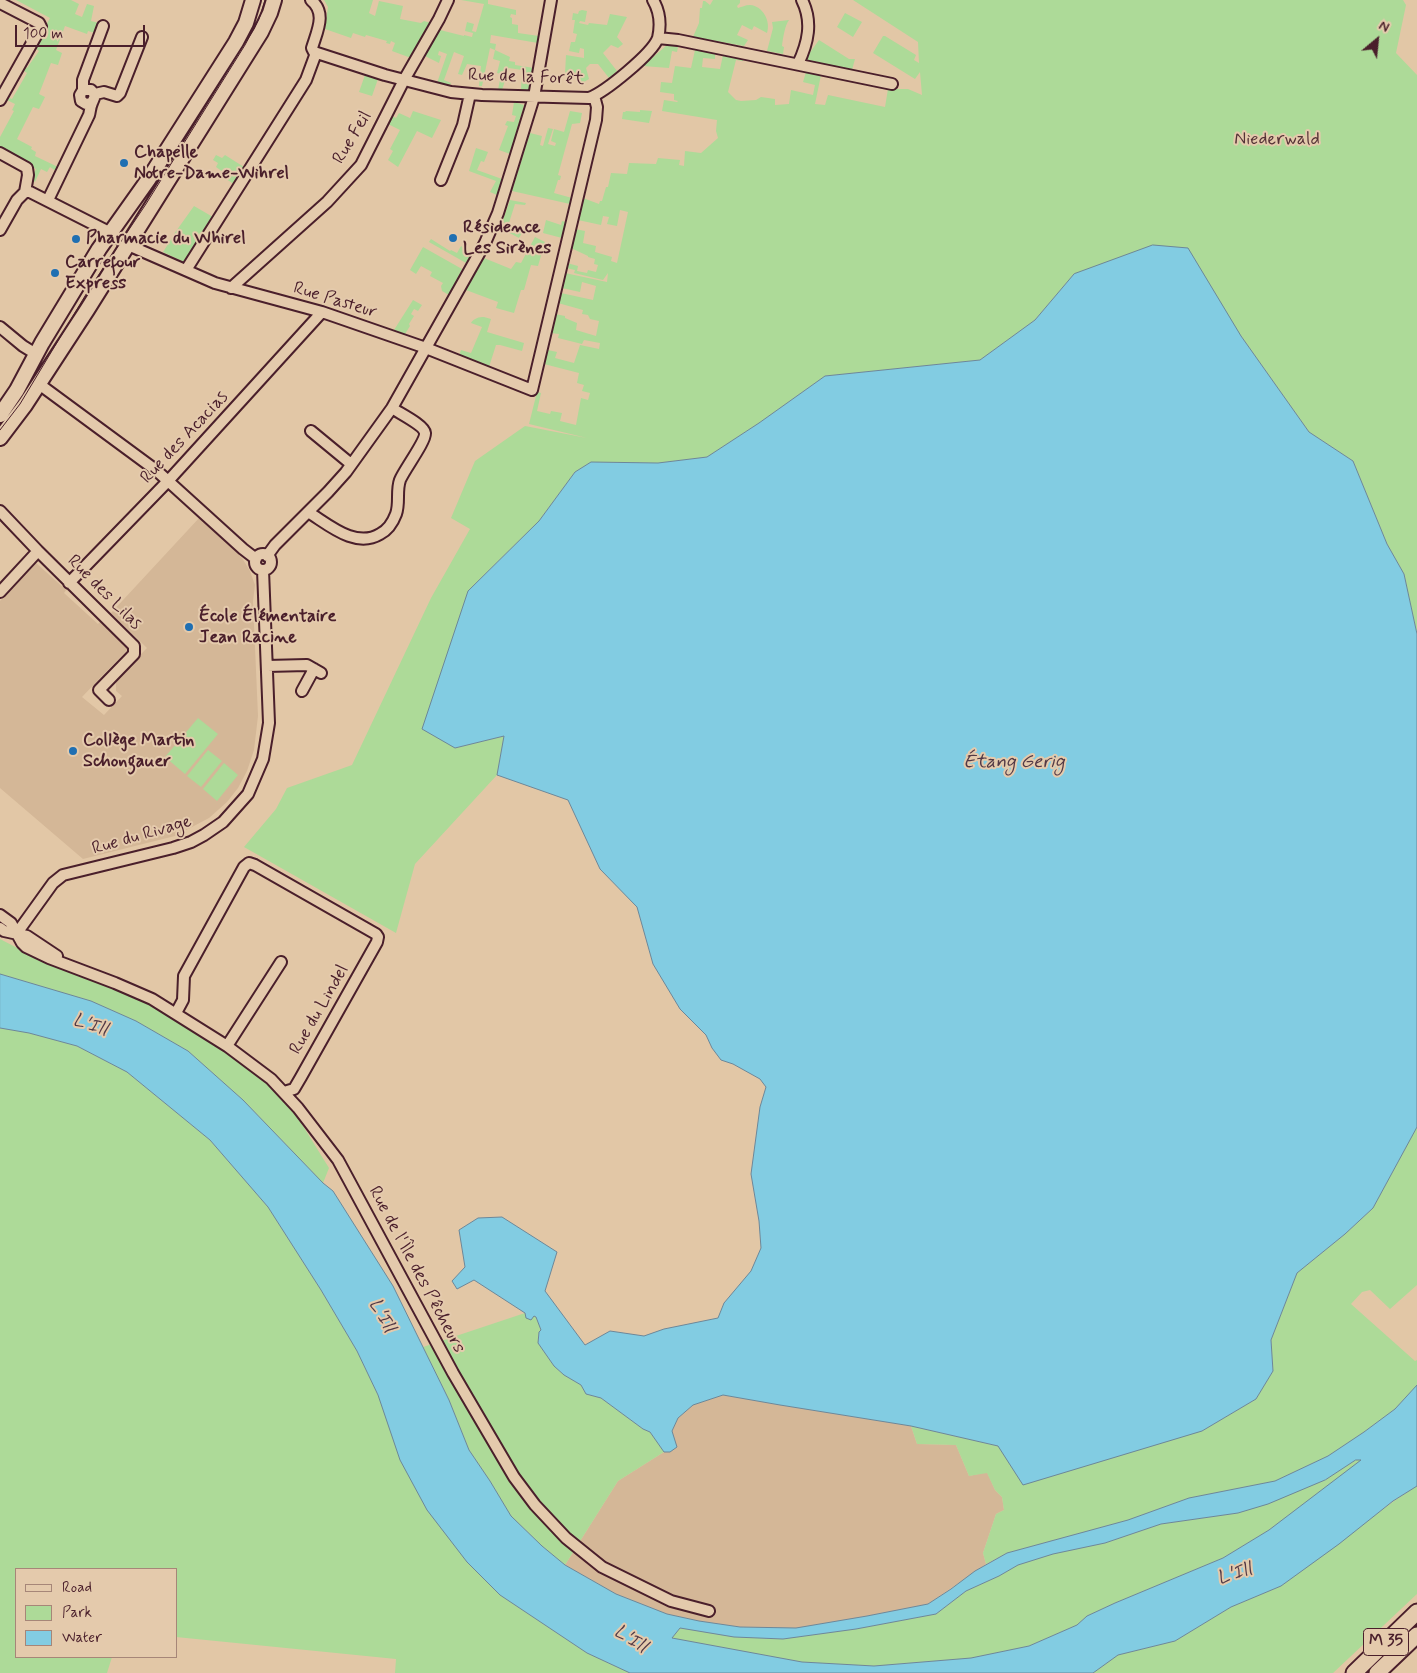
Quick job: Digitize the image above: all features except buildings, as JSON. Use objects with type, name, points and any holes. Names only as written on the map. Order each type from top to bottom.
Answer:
[{"type":"highway","name":"M 35","points":[[1354,1673],[1417,1612]]},
{"type":"highway","name":"M 35","points":[[1377,1673],[1417,1635]]},
{"type":"main road","points":[[0,414],[18,390],[36,354],[111,232],[174,140],[236,42],[246,23],[253,0]]},
{"type":"main road","points":[[0,438],[39,384],[128,245],[261,32],[274,0]]},
{"type":"street","points":[[186,270],[306,80],[316,53],[312,50],[321,17],[318,7],[311,0]]},
{"type":"street","name":"Rue Feil","points":[[231,288],[327,202],[360,165],[448,0]]},
{"type":"street","points":[[267,556],[352,464],[392,408],[491,232],[534,97],[551,0]]},
{"type":"street","points":[[653,0],[660,20],[658,38],[678,40],[892,84]]},
{"type":"street","points":[[798,64],[804,51],[808,32],[807,14],[802,0]]},
{"type":"street","points":[[0,3],[40,23],[41,27],[0,100]]},
{"type":"street","points":[[102,26],[82,80],[83,90],[80,95],[81,101],[86,104],[104,92],[117,96],[120,93],[142,38]]},
{"type":"street","name":"Rue de la Forêt","points":[[316,53],[442,90],[470,94],[579,98],[594,96],[644,57],[658,38]]},
{"type":"street","points":[[441,180],[463,125],[470,94]]},
{"type":"street","name":"Rue Pasteur","points":[[25,192],[30,192],[48,200],[111,232],[128,245],[231,288],[322,312],[426,348],[532,390],[596,120],[597,107],[594,96]]},
{"type":"street","points":[[48,200],[89,115],[93,99]]},
{"type":"street","points":[[0,153],[27,168],[28,175],[25,192],[16,200],[0,230]]},
{"type":"street","name":"Rue des Acacias","points":[[69,583],[169,480],[322,312]]},
{"type":"street","points":[[0,327],[36,354]]},
{"type":"street","points":[[39,384],[158,470],[256,559],[256,566],[263,570],[271,565],[270,558],[267,556],[261,555],[256,559]]},
{"type":"street","points":[[308,512],[355,539],[373,538],[388,528],[397,512],[397,491],[400,480],[425,434],[423,429],[392,408]]},
{"type":"street","points":[[311,431],[352,464]]},
{"type":"street","name":"Rue des Lilas","points":[[0,511],[69,583],[134,646],[134,654],[99,690],[109,700]]},
{"type":"street","points":[[0,592],[38,551]]},
{"type":"street","name":"Rue du Rivage","points":[[17,933],[54,883],[63,875],[186,844],[204,835],[229,816],[248,794],[262,760],[268,723],[263,570]]},
{"type":"street","points":[[267,666],[307,665],[318,672],[302,691]]},
{"type":"street","name":"Rue du Lindel","points":[[176,1013],[183,1000],[184,976],[244,867],[248,863],[262,869],[374,933],[378,937],[376,945],[294,1089],[284,1092]]},
{"type":"street","name":"Rue de l'Île des Pêcheurs","points":[[0,915],[11,924],[26,947],[49,958],[138,992],[176,1013],[260,1069],[284,1092],[338,1160],[453,1373],[514,1477],[535,1505],[566,1538],[602,1567],[671,1601],[709,1611]]},
{"type":"street","points":[[0,928],[4,931],[17,933]]},
{"type":"street","points":[[227,1046],[281,962]]},
{"type":"shaded area","points":[[200,517],[242,558],[250,571],[255,585],[253,601],[258,716],[254,750],[247,771],[238,788],[227,802],[209,818],[175,836],[83,859],[0,788],[0,601],[35,562],[66,590],[64,593],[127,647],[127,650],[82,697],[104,715],[122,696],[116,691],[116,680],[147,648],[111,613]]},
{"type":"shaded area","points":[[723,1395],[911,1426],[917,1444],[956,1445],[969,1476],[987,1472],[995,1490],[1002,1497],[1004,1510],[996,1514],[983,1553],[986,1564],[928,1604],[797,1628],[740,1627],[667,1614],[616,1594],[565,1565],[618,1481],[664,1452],[670,1452],[674,1441],[672,1431],[678,1418],[693,1405]]},
{"type":"green space","points":[[16,0],[71,0],[79,4],[75,14],[82,17],[87,4],[94,6],[91,21],[99,23],[95,33],[88,31],[87,34],[65,26],[56,50],[62,53],[58,65],[51,63],[39,94],[45,97],[39,109],[33,107],[17,139],[32,147],[31,149],[36,152],[35,156],[58,167],[56,171],[50,167],[47,172],[41,169],[35,182],[31,179],[36,169],[0,150],[0,137],[14,111],[12,110],[15,104],[3,98],[4,96],[12,99],[27,73],[21,69],[23,66],[27,68],[39,51],[34,47],[50,18]]},
{"type":"green space","points":[[324,0],[373,0],[369,13],[375,16],[379,1],[403,6],[400,19],[431,23],[411,58],[392,51],[395,43],[391,41],[390,44],[386,43],[387,41],[353,33],[351,38],[325,29],[328,7]]},
{"type":"green space","points":[[461,0],[488,0],[488,4],[516,10],[516,15],[511,14],[510,17],[512,18],[512,24],[518,25],[518,33],[539,36],[538,43],[491,35],[490,43],[496,44],[495,50],[490,48],[482,86],[479,86],[481,66],[467,64],[462,75],[458,74],[464,56],[454,52],[444,80],[451,83],[450,85],[437,83],[447,54],[439,51],[438,55],[441,56],[439,63],[425,56],[440,30],[472,37],[473,33],[465,31],[467,22],[474,24],[472,31],[476,32],[484,4]]},
{"type":"green space","points":[[713,0],[740,0],[738,8],[750,5],[759,8],[767,19],[767,33],[754,26],[752,30],[742,25],[737,35],[748,40],[744,46],[693,37],[699,23],[700,8],[702,8],[703,1],[710,5]]},
{"type":"green space","name":"Niederwald","points":[[853,0],[1403,0],[1406,5],[1396,53],[1417,75],[1417,634],[1404,574],[1387,544],[1353,461],[1309,432],[1241,336],[1074,274],[1035,320],[980,360],[825,376],[707,457],[658,463],[591,462],[575,472],[539,521],[468,591],[455,748],[504,736],[497,775],[415,864],[396,933],[244,847],[276,809],[287,788],[352,765],[431,598],[470,529],[451,518],[475,461],[525,426],[587,438],[529,424],[537,392],[541,393],[537,411],[550,414],[551,411],[562,413],[560,421],[576,425],[581,398],[588,400],[590,393],[582,391],[584,385],[577,383],[579,373],[544,364],[548,350],[557,352],[555,358],[574,363],[580,345],[599,349],[600,343],[584,340],[582,344],[558,338],[559,334],[551,333],[555,314],[565,316],[565,318],[577,323],[576,330],[596,336],[599,321],[590,319],[588,315],[582,314],[583,310],[558,303],[561,293],[593,300],[596,286],[582,282],[580,292],[562,288],[565,273],[607,282],[608,273],[603,280],[574,273],[575,270],[566,268],[567,263],[578,266],[577,271],[587,273],[588,270],[596,272],[598,265],[594,264],[595,259],[571,248],[575,229],[585,231],[583,243],[596,246],[595,252],[612,257],[611,261],[617,263],[628,212],[620,210],[617,226],[607,224],[609,217],[603,216],[601,225],[578,220],[583,198],[599,204],[602,201],[606,187],[608,187],[611,173],[627,174],[629,163],[656,164],[658,158],[680,160],[679,165],[684,166],[685,151],[701,153],[718,138],[716,131],[717,120],[662,111],[664,100],[678,101],[674,100],[674,94],[660,92],[661,82],[672,83],[675,66],[691,68],[695,50],[715,54],[715,59],[703,58],[702,67],[720,69],[723,55],[743,59],[743,61],[736,60],[728,92],[736,100],[741,101],[756,100],[761,97],[775,99],[775,105],[789,104],[791,90],[813,95],[815,85],[803,82],[806,72],[821,75],[815,104],[825,105],[828,95],[885,107],[888,89],[908,89],[922,95],[920,72],[915,79],[873,53],[883,36],[885,36],[916,55],[914,60],[919,63],[918,42]]},
{"type":"green space","points":[[582,10],[587,11],[585,22],[580,21],[579,23],[588,25],[589,23],[607,25],[610,14],[627,17],[617,37],[623,44],[618,48],[611,45],[603,53],[617,71],[609,78],[598,64],[590,64],[586,68],[589,79],[584,82],[577,82],[577,78],[572,78],[572,75],[565,74],[566,55],[584,58],[584,49],[580,48],[579,53],[569,51],[571,42],[575,42],[577,34],[573,33],[575,20],[572,20],[573,13],[578,14]]},
{"type":"green space","points":[[845,13],[862,22],[853,37],[837,27]]},
{"type":"green space","points":[[789,20],[786,25],[782,46],[784,47],[783,54],[767,51],[773,28],[772,22]]},
{"type":"green space","points":[[819,40],[849,59],[855,59],[852,70],[806,60]]},
{"type":"green space","points":[[667,45],[678,47],[677,52],[672,51],[669,68],[643,66]]},
{"type":"green space","points":[[495,50],[510,57],[509,61],[515,62],[515,65],[534,68],[528,91],[521,91],[522,70],[509,68],[502,90],[498,90],[501,74],[497,73],[500,61],[493,59]]},
{"type":"green space","points":[[365,75],[378,79],[372,96],[359,92]]},
{"type":"green space","points":[[514,102],[524,105],[510,154],[499,150],[508,126],[505,125],[507,121],[514,122],[516,116],[512,115]]},
{"type":"green space","points":[[640,110],[652,111],[649,123],[622,119],[623,112],[640,112]]},
{"type":"green space","points":[[413,111],[441,120],[432,138],[417,131],[398,167],[388,160],[393,151],[390,149],[400,130],[388,124],[392,116],[396,118],[399,113],[410,118]]},
{"type":"green space","points":[[570,111],[582,113],[580,123],[572,124],[558,175],[561,176],[560,180],[558,180],[554,193],[572,198],[570,204],[512,191],[530,133],[542,136],[540,145],[543,146],[548,128],[553,129],[548,144],[555,146],[556,143],[551,141],[554,129],[564,132]]},
{"type":"green space","points":[[476,148],[488,152],[484,162],[481,161],[477,170],[502,179],[497,195],[490,192],[496,181],[469,171]]},
{"type":"green space","points":[[216,155],[222,158],[225,155],[244,167],[234,184],[221,176],[223,172],[216,167],[218,163],[213,160]]},
{"type":"green space","points":[[510,200],[526,203],[525,205],[515,204],[507,229],[522,233],[519,238],[500,228]]},
{"type":"green space","points":[[194,206],[213,217],[184,262],[163,252],[172,238],[178,242],[181,238],[174,234]]},
{"type":"green space","points":[[546,220],[561,225],[562,221],[566,222],[562,238],[543,233]]},
{"type":"green space","points":[[535,237],[545,242],[538,266],[531,265],[524,290],[521,290],[514,313],[496,308],[498,302],[466,290],[484,258],[511,269],[516,262],[521,263]]},
{"type":"green space","points":[[431,239],[450,251],[457,253],[461,246],[471,254],[466,263],[429,242]]},
{"type":"green space","points":[[423,247],[462,269],[449,295],[442,291],[441,286],[443,283],[430,276],[432,272],[421,266],[416,274],[410,270]]},
{"type":"green space","points":[[413,300],[422,305],[418,311],[414,309],[411,314],[414,316],[405,334],[394,330]]},
{"type":"green space","points":[[477,318],[491,319],[487,332],[524,343],[522,351],[496,345],[489,367],[459,356],[461,350],[471,353],[482,327],[471,323]]},
{"type":"green space","points":[[198,718],[218,734],[185,774],[165,757]]},
{"type":"green space","points":[[208,750],[222,761],[201,787],[187,776]]},
{"type":"green space","points":[[224,763],[238,775],[217,801],[203,789]]},
{"type":"green space","points":[[0,939],[50,965],[149,1003],[211,1041],[262,1078],[295,1113],[329,1168],[323,1183],[243,1100],[188,1051],[136,1021],[91,1001],[0,974]]},
{"type":"green space","points":[[0,1028],[29,1033],[77,1046],[127,1072],[210,1140],[268,1207],[321,1290],[357,1351],[378,1395],[467,1562],[500,1595],[587,1653],[630,1673],[395,1673],[396,1659],[178,1637],[178,1568],[15,1568],[15,1658],[112,1658],[107,1673],[0,1673]]},
{"type":"green space","points":[[1417,1127],[1417,1285],[1390,1309],[1370,1290],[1362,1292],[1351,1304],[1415,1361],[1417,1360],[1417,1385],[1395,1409],[1328,1456],[1275,1481],[1189,1498],[1128,1520],[1007,1553],[986,1564],[983,1553],[996,1514],[1004,1510],[1002,1497],[995,1490],[987,1473],[969,1476],[956,1445],[917,1444],[911,1426],[998,1446],[1202,1431],[1256,1399],[1273,1371],[1271,1340],[1297,1273],[1345,1234],[1373,1208]]},
{"type":"green space","points":[[525,1313],[536,1317],[541,1330],[538,1343],[554,1366],[564,1375],[581,1385],[586,1394],[601,1398],[643,1429],[650,1432],[664,1452],[618,1481],[565,1565],[511,1516],[469,1450],[449,1400],[423,1347]]},
{"type":"green space","points":[[1356,1460],[1363,1460],[1269,1530],[1223,1558],[1115,1603],[1087,1616],[1077,1625],[1029,1646],[971,1658],[874,1666],[802,1662],[672,1638],[680,1628],[734,1637],[783,1639],[856,1629],[936,1614],[966,1591],[1018,1565],[1052,1554],[1105,1543],[1161,1524],[1238,1513],[1325,1480]]},
{"type":"green space","points":[[1417,1486],[1417,1594],[1333,1673],[1093,1673],[1118,1655],[1175,1641],[1231,1607],[1281,1586],[1394,1501]]},
{"type":"water","name":"Étang Gerig","points":[[1153,245],[1188,248],[1241,336],[1309,432],[1353,461],[1387,544],[1404,574],[1417,634],[1417,1127],[1373,1208],[1345,1234],[1297,1273],[1271,1340],[1273,1371],[1256,1399],[1202,1431],[1023,1485],[998,1446],[911,1426],[723,1395],[693,1405],[678,1418],[672,1431],[677,1447],[670,1452],[664,1452],[650,1432],[643,1429],[601,1398],[586,1394],[581,1385],[564,1375],[554,1366],[538,1343],[541,1330],[536,1317],[534,1316],[531,1320],[526,1318],[525,1313],[474,1280],[457,1289],[452,1281],[465,1267],[459,1230],[478,1218],[502,1217],[557,1252],[545,1291],[585,1345],[610,1331],[644,1336],[664,1329],[718,1318],[724,1303],[751,1271],[761,1248],[759,1221],[751,1174],[760,1107],[766,1087],[760,1079],[733,1064],[721,1060],[712,1048],[706,1035],[680,1009],[653,964],[637,907],[600,869],[568,800],[497,775],[504,736],[455,748],[422,729],[468,591],[539,521],[575,472],[591,462],[658,463],[707,457],[825,376],[980,360],[1035,320],[1074,274]]},
{"type":"water","name":"L'Ill","points":[[0,974],[91,1001],[136,1021],[188,1051],[243,1100],[333,1191],[393,1286],[449,1400],[469,1450],[511,1516],[565,1565],[616,1594],[667,1614],[740,1627],[796,1628],[928,1604],[975,1571],[1007,1553],[1128,1520],[1189,1498],[1275,1481],[1328,1456],[1364,1432],[1395,1409],[1417,1385],[1417,1486],[1393,1501],[1339,1544],[1281,1586],[1231,1607],[1175,1641],[1118,1655],[1093,1673],[630,1673],[587,1653],[500,1595],[467,1562],[427,1510],[400,1460],[378,1395],[357,1351],[321,1290],[268,1207],[210,1140],[127,1072],[77,1046],[29,1033],[0,1028]],"holes":[[[1356,1460],[1361,1460],[1269,1530],[1223,1558],[1115,1603],[1087,1616],[1077,1625],[1029,1646],[971,1658],[874,1666],[802,1662],[672,1638],[680,1628],[734,1637],[783,1639],[856,1629],[936,1614],[966,1591],[1018,1565],[1053,1554],[1105,1543],[1161,1524],[1238,1513],[1268,1504],[1325,1480]]]},
{"type":"tram line","points":[[0,430],[20,404],[88,291],[146,204],[245,45],[259,19],[265,0]]},
{"type":"place","name":"Chapelle Notre-Dame-Wihrel","points":[[124,163]]},
{"type":"place","name":"Résidence Les Sirènes","points":[[453,238]]},
{"type":"place","name":"Pharmacie du Whirel","points":[[76,239]]},
{"type":"place","name":"Carrefour Express","points":[[55,273]]},
{"type":"place","name":"École Élémentaire Jean Racine","points":[[189,627]]},
{"type":"place","name":"Collège Martin Schongauer","points":[[73,751]]}]
